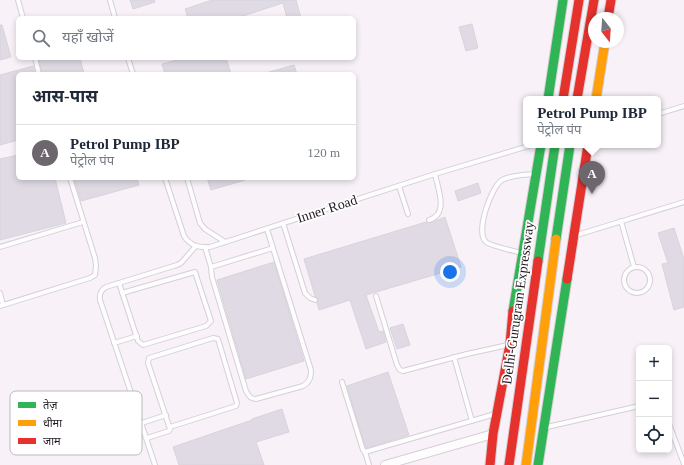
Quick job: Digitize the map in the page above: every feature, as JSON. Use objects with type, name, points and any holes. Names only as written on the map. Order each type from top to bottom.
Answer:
[{"type":"main road","points":[[548,96],[563,0]]},
{"type":"main road","points":[[563,96],[579,0]]},
{"type":"main road","points":[[578,96],[594,0]]},
{"type":"main road","points":[[609,12],[611,0]]},
{"type":"main road","points":[[596,96],[603,48]]},
{"type":"main road","points":[[490,465],[493,434],[510,344],[512,316],[540,148]]},
{"type":"main road","name":"Delhi-Gurugram Expressway","points":[[509,465],[555,148]]},
{"type":"main road","name":"Delhi-Gurugram Expressway","points":[[526,465],[562,190],[569,148]]},
{"type":"main road","points":[[538,465],[588,148]]},
{"type":"street","points":[[385,465],[493,434]]},
{"type":"lane","points":[[18,0],[22,16]]},
{"type":"lane","points":[[110,0],[114,16]]},
{"type":"lane","points":[[36,60],[38,72]]},
{"type":"lane","points":[[129,60],[132,72]]},
{"type":"lane","points":[[661,113],[684,106]]},
{"type":"lane","name":"Inner Road","points":[[196,246],[205,247],[225,242],[435,174],[523,148]]},
{"type":"lane","points":[[429,220],[434,219],[438,215],[441,208],[441,200],[435,174]]},
{"type":"lane","points":[[522,253],[487,243],[482,231],[486,207],[497,184],[507,178],[536,174]]},
{"type":"lane","points":[[0,293],[2,305],[94,276],[96,272],[94,258],[71,180]]},
{"type":"lane","points":[[131,391],[99,294],[103,289],[119,283],[172,268],[181,263],[196,246],[187,241],[181,229],[166,180]]},
{"type":"lane","points":[[188,180],[200,223],[205,229],[225,242]]},
{"type":"lane","points":[[399,186],[408,214]]},
{"type":"lane","points":[[574,235],[684,202]]},
{"type":"lane","points":[[622,221],[634,267]]},
{"type":"lane","points":[[0,247],[83,222]]},
{"type":"lane","points":[[283,223],[305,292],[310,298],[315,300]]},
{"type":"lane","points":[[205,247],[211,267],[212,277],[249,397],[251,399],[256,399],[303,386],[307,384],[310,378],[311,370],[266,229]]},
{"type":"lane","points":[[211,267],[273,248]]},
{"type":"lane","points":[[634,267],[643,267],[649,274],[649,287],[638,293],[629,291],[624,284],[626,272],[634,267]]},
{"type":"lane","points":[[172,268],[174,277]]},
{"type":"lane","points":[[119,283],[122,293],[137,336],[138,341],[143,345],[206,326],[210,323],[210,317],[196,273],[192,272],[122,293]]},
{"type":"lane","points":[[376,296],[400,370],[406,371],[454,357],[510,344]]},
{"type":"lane","points":[[114,343],[137,336]]},
{"type":"lane","points":[[147,438],[169,431],[170,427],[236,406],[237,403],[218,339],[214,338],[149,358],[148,363],[170,427]]},
{"type":"lane","points":[[454,357],[472,421]]},
{"type":"lane","points":[[342,382],[369,465]]},
{"type":"lane","points":[[544,427],[636,407]]},
{"type":"lane","points":[[365,452],[498,413]]},
{"type":"lane","points":[[155,465],[142,423],[166,416]]},
{"type":"lane","points":[[672,432],[684,464]]},
{"type":"building","points":[[130,0],[154,0],[155,2],[133,9]]},
{"type":"building","points":[[212,0],[296,0],[300,16],[286,16],[283,3],[243,16],[187,16],[185,9]]},
{"type":"building","points":[[472,24],[478,48],[466,51],[459,27]]},
{"type":"building","points":[[0,25],[2,25],[11,57],[0,60]]},
{"type":"building","points":[[39,60],[80,60],[84,72],[42,72]]},
{"type":"building","points":[[177,60],[227,60],[230,72],[164,72],[162,64]]},
{"type":"building","points":[[294,65],[296,72],[269,72]]},
{"type":"building","points":[[33,66],[34,72],[16,72],[16,141],[0,145],[0,75]]},
{"type":"building","points":[[16,155],[16,180],[55,180],[66,223],[0,240],[0,159]]},
{"type":"building","points":[[75,180],[138,180],[139,185],[81,201]]},
{"type":"building","points":[[208,180],[245,180],[211,190]]},
{"type":"building","points":[[478,183],[481,193],[458,201],[455,191]]},
{"type":"building","points":[[445,217],[461,267],[366,295],[379,332],[383,331],[386,342],[366,349],[350,300],[319,310],[317,303],[318,299],[315,296],[304,259],[426,222],[430,223]]},
{"type":"building","points":[[674,228],[684,259],[684,307],[674,310],[662,264],[668,263],[658,233]]},
{"type":"building","points":[[274,262],[304,361],[246,379],[217,280]]},
{"type":"building","points":[[403,324],[410,345],[397,349],[390,328]]},
{"type":"building","points":[[388,372],[409,435],[366,448],[347,386]]},
{"type":"building","points":[[282,409],[289,432],[256,442],[264,465],[179,465],[173,447]]},
{"type":"traffic: fast","points":[[548,96],[563,0]]},
{"type":"traffic: fast","points":[[513,311],[540,148]]},
{"type":"traffic: fast","points":[[538,261],[555,148]]},
{"type":"traffic: fast","points":[[556,239],[570,148]]},
{"type":"traffic: fast","points":[[538,465],[567,279]]},
{"type":"traffic: slow","points":[[596,96],[604,48]]},
{"type":"traffic: slow","points":[[526,465],[556,239]]},
{"type":"traffic: jam","points":[[563,96],[579,0]]},
{"type":"traffic: jam","points":[[578,96],[594,0]]},
{"type":"traffic: jam","points":[[609,12],[611,0]]},
{"type":"traffic: jam","points":[[567,279],[588,148]]},
{"type":"traffic: jam","points":[[509,465],[538,261]]},
{"type":"traffic: jam","points":[[490,465],[493,434],[510,344],[513,311]]},
{"type":"place","name":"Petrol Pump IBP","points":[[592,194]]}]
